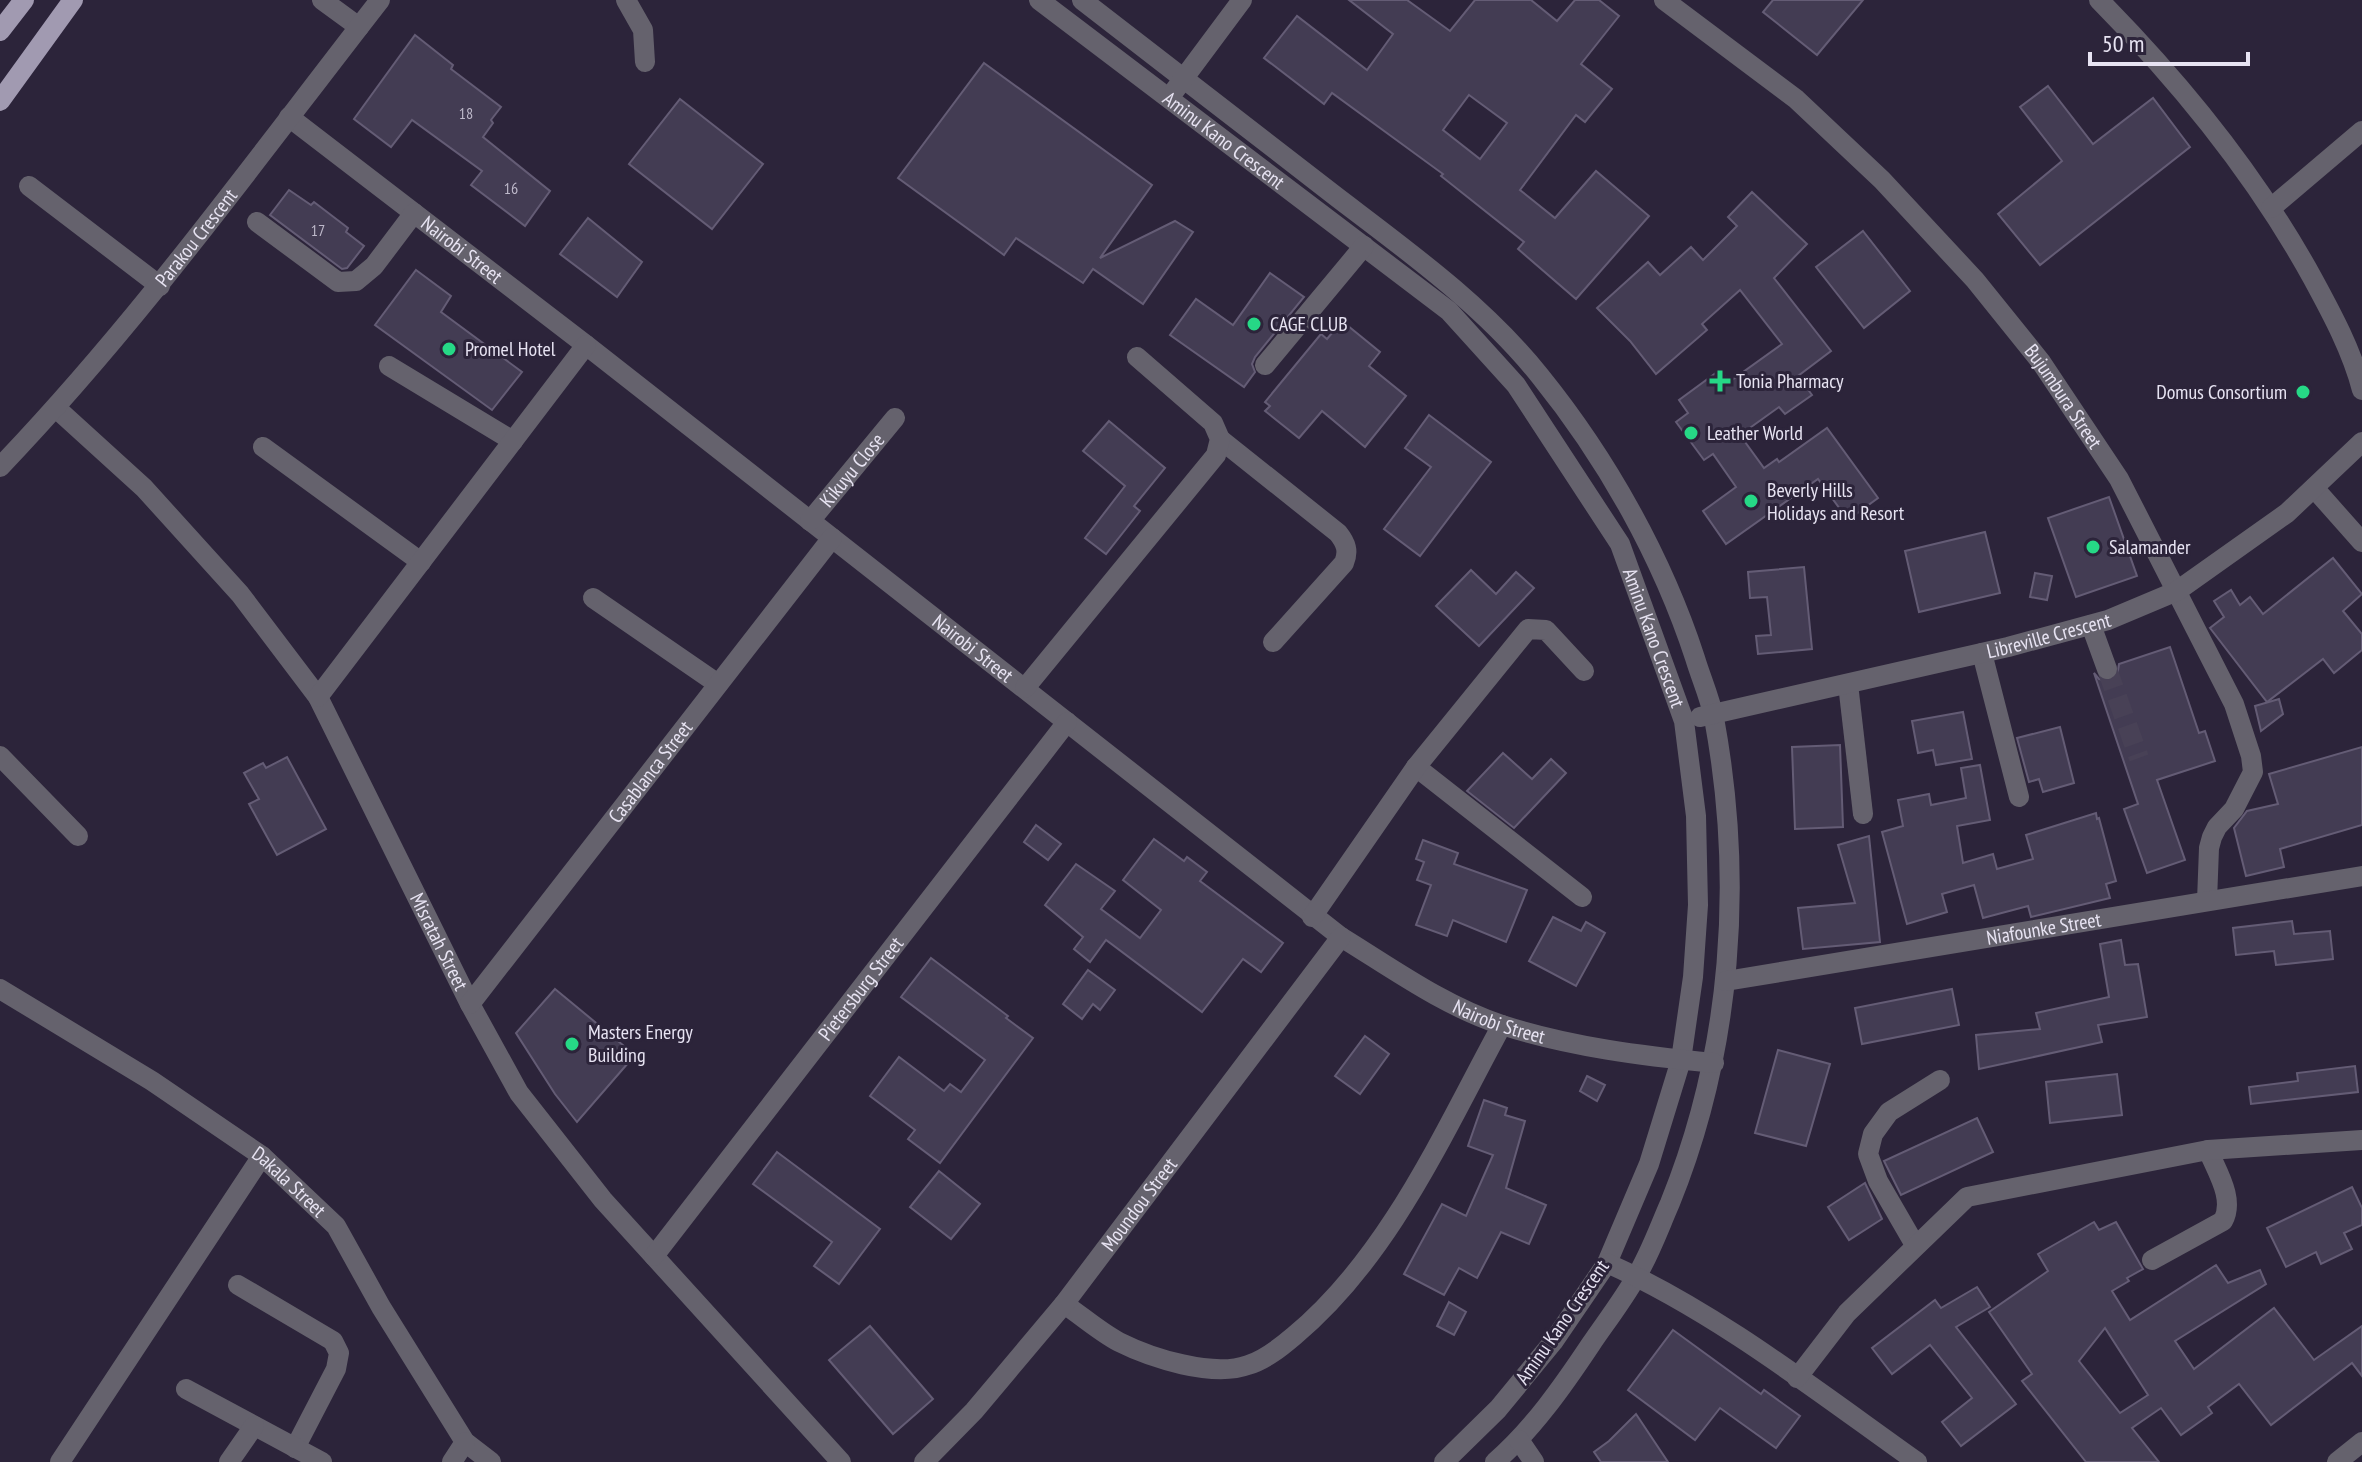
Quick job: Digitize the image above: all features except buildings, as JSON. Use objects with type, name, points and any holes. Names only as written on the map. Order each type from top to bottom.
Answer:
[{"type":"main road","points":[[0,31],[24,0]]},
{"type":"main road","points":[[0,101],[73,0]]},
{"type":"street","points":[[322,0],[359,27]]},
{"type":"street","name":"Parakou Crescent","points":[[0,467],[56,408],[160,286],[380,0]]},
{"type":"street","points":[[626,0],[643,30],[645,62]]},
{"type":"street","name":"Aminu Kano Crescent","points":[[1039,0],[1449,311],[1516,385],[1620,544],[1684,721],[1696,816],[1698,905],[1693,977],[1681,1060],[1649,1164],[1607,1263],[1553,1342],[1498,1409],[1444,1462]]},
{"type":"street","points":[[1082,0],[1408,252],[1477,309],[1538,372],[1590,442],[1652,551],[1684,626],[1713,714],[1727,827],[1730,907],[1726,981],[1714,1063],[1688,1159],[1637,1276],[1576,1366],[1519,1440],[1495,1462]]},
{"type":"street","points":[[1168,99],[1242,0]]},
{"type":"street","name":"Bujumbura Street","points":[[1664,0],[1796,99],[1882,180],[1975,280],[2041,362],[2119,479],[2234,704],[2251,756],[2253,772],[2234,809],[2212,837],[2207,901]]},
{"type":"street","points":[[2099,0],[2174,80],[2219,134],[2285,227],[2330,310],[2357,371],[2362,390]]},
{"type":"street","name":"Nairobi Street","points":[[289,117],[586,345],[1341,937],[1431,994],[1502,1025],[1582,1045],[1714,1063]]},
{"type":"street","points":[[2271,208],[2362,131]]},
{"type":"street","points":[[29,186],[160,286]]},
{"type":"street","points":[[257,222],[338,282],[356,281],[374,266],[414,213]]},
{"type":"street","points":[[1265,365],[1364,246]]},
{"type":"street","points":[[318,697],[586,345]]},
{"type":"street","points":[[1137,357],[1213,423],[1220,439],[1338,533],[1345,542],[1348,554],[1344,563],[1273,642]]},
{"type":"street","points":[[389,366],[513,441]]},
{"type":"street","name":"Misratah Street","points":[[56,408],[154,499],[240,594],[318,697],[470,1004],[519,1093],[603,1200],[841,1462]]},
{"type":"street","name":"Kikuyu Close","points":[[810,521],[895,418]]},
{"type":"street","points":[[1025,688],[1202,475],[1216,455],[1220,439]]},
{"type":"street","name":"Libreville Crescent","points":[[1684,721],[2091,625],[2177,591],[2287,513],[2362,442]]},
{"type":"street","points":[[263,447],[421,562]]},
{"type":"street","points":[[2314,488],[2362,542]]},
{"type":"street","name":"Casablanca Street","points":[[470,1004],[832,538]]},
{"type":"street","points":[[593,598],[718,684]]},
{"type":"street","points":[[2091,625],[2107,669]]},
{"type":"street","points":[[1312,917],[1416,767],[1528,629],[1546,630],[1584,671]]},
{"type":"street","points":[[1982,653],[2019,797]]},
{"type":"street","points":[[1848,684],[1863,814]]},
{"type":"street","name":"Pietersburg Street","points":[[654,1256],[1067,722]]},
{"type":"street","points":[[0,756],[78,836]]},
{"type":"street","points":[[1416,767],[1582,897]]},
{"type":"street","name":"Niafounke Street","points":[[1726,981],[2362,876]]},
{"type":"street","name":"Moundou Street","points":[[924,1462],[974,1411],[1064,1304],[1341,937]]},
{"type":"street","name":"Dakala Street","points":[[0,989],[152,1081],[262,1156],[336,1226],[381,1307],[465,1442],[491,1462]]},
{"type":"street","points":[[1064,1304],[1118,1342],[1171,1361],[1214,1370],[1247,1366],[1280,1348],[1314,1319],[1353,1275],[1391,1224],[1502,1025]]},
{"type":"street","points":[[1915,1245],[1878,1181],[1868,1154],[1873,1134],[1889,1112],[1940,1080]]},
{"type":"street","points":[[1797,1378],[1847,1313],[1967,1197],[2208,1150],[2362,1140]]},
{"type":"street","points":[[2152,1260],[2223,1221],[2229,1210],[2228,1199],[2208,1150]]},
{"type":"street","points":[[60,1462],[262,1156]]},
{"type":"street","points":[[1607,1263],[1637,1276],[1721,1326],[1917,1462]]},
{"type":"street","points":[[238,1285],[333,1341],[339,1353],[336,1369],[295,1448]]},
{"type":"street","points":[[186,1389],[322,1462]]},
{"type":"street","points":[[229,1462],[254,1426]]},
{"type":"street","points":[[1519,1440],[1534,1462]]},
{"type":"street","points":[[452,1462],[465,1442]]},
{"type":"street","points":[[2337,1462],[2362,1442]]},
{"type":"tunnel","points":[[2107,669],[2139,758]]},
{"type":"place","name":"CAGE CLUB","points":[[1254,324]]},
{"type":"place","name":"Promel Hotel","points":[[449,349]]},
{"type":"place","name":"Tonia Pharmacy","points":[[1720,381]]},
{"type":"place","name":"Domus Consortium","points":[[2303,392]]},
{"type":"place","name":"Leather World","points":[[1691,433]]},
{"type":"place","name":"Beverly Hills Holidays and Resort","points":[[1751,501]]},
{"type":"place","name":"Salamander","points":[[2093,547]]},
{"type":"place","name":"Masters Energy Building","points":[[572,1044]]}]
